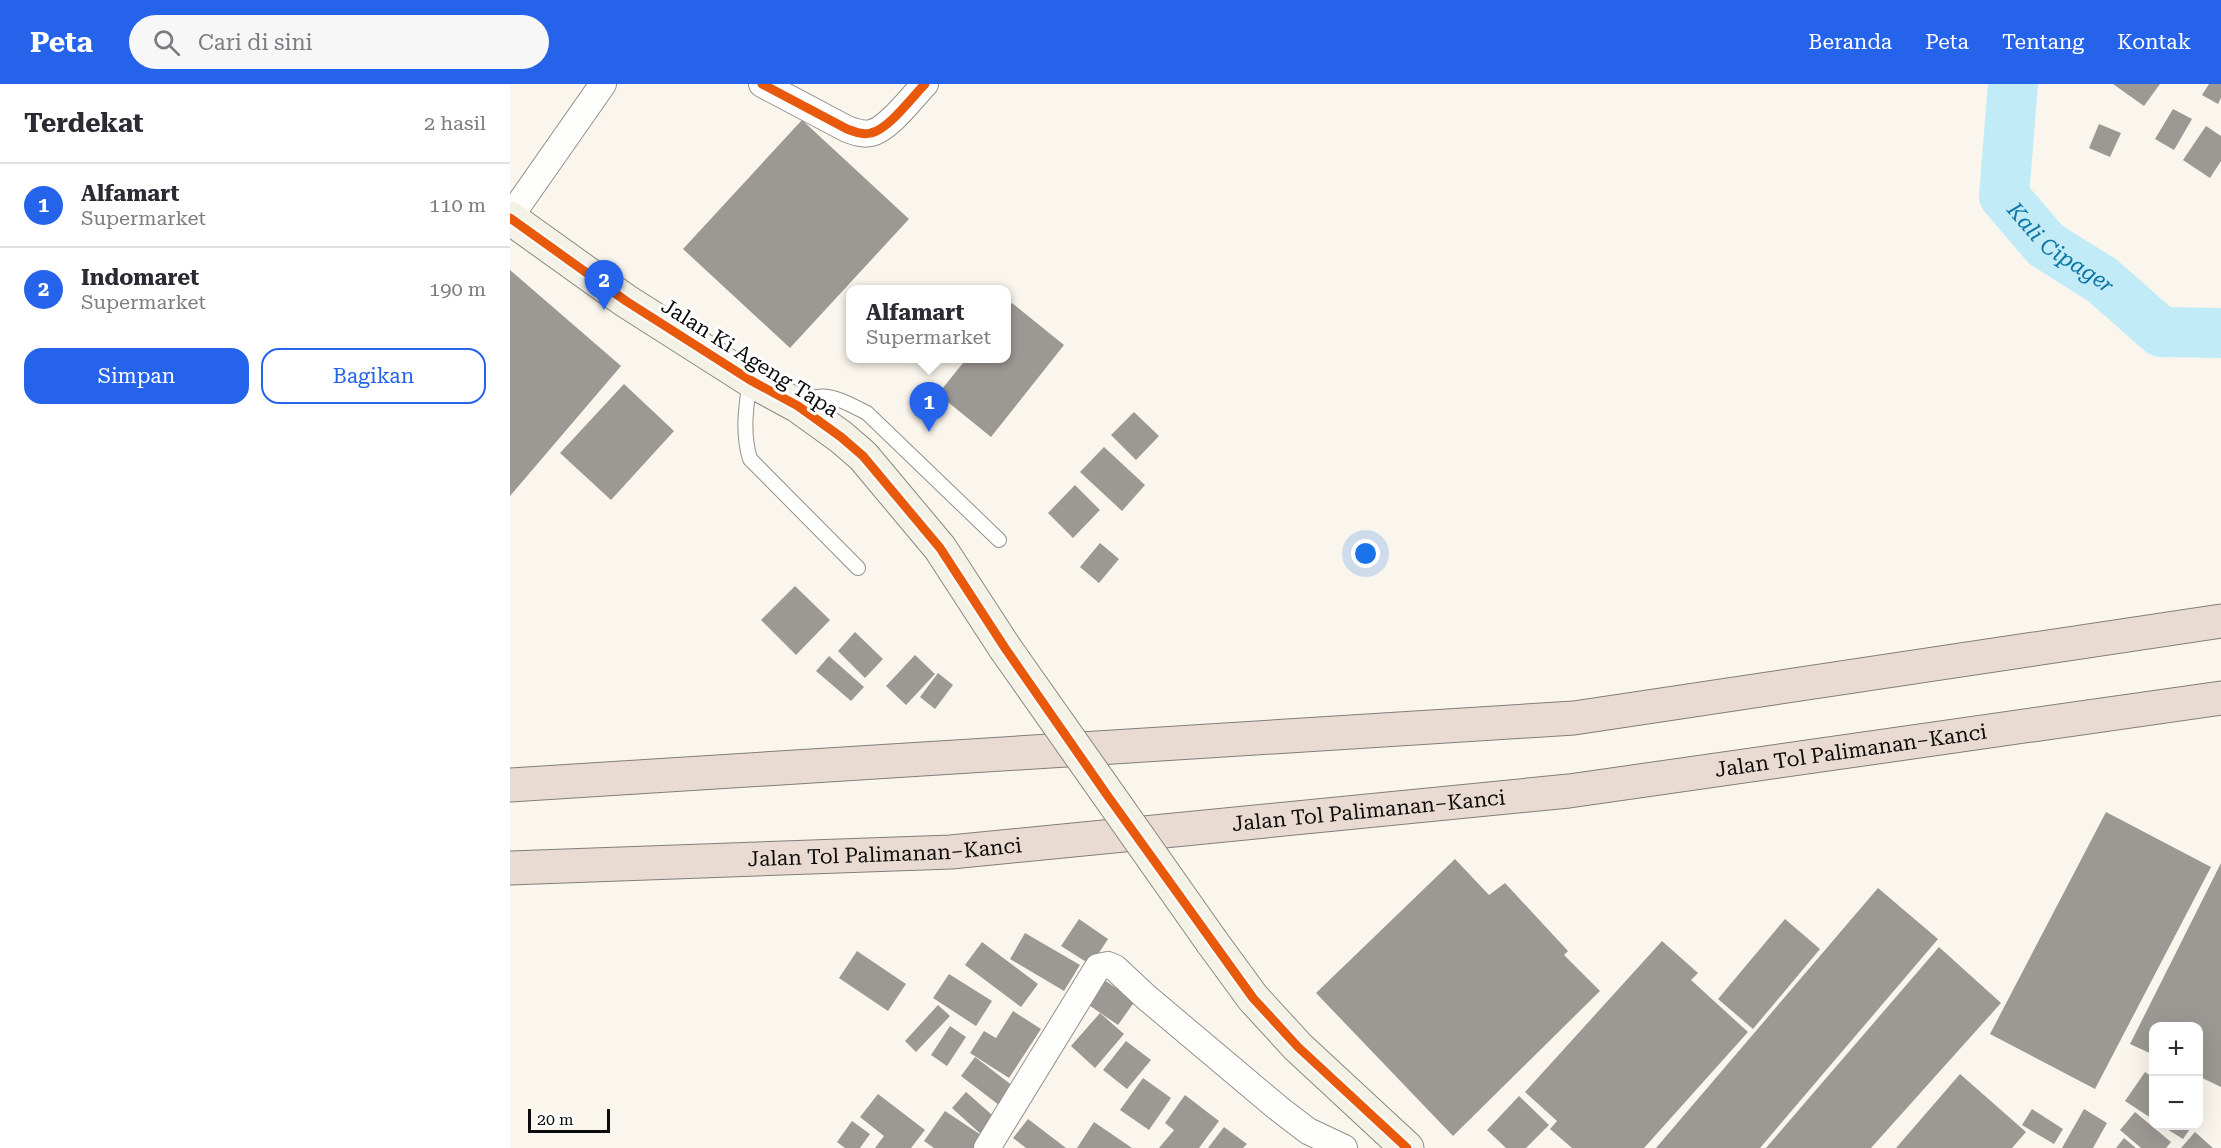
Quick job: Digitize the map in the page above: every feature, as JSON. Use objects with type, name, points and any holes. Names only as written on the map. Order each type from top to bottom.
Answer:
[{"type":"highway","points":[[510,785],[1574,718],[2221,621]]},
{"type":"highway","name":"Jalan Tol Palimanan–Kanci","points":[[510,868],[951,852],[1569,792],[2221,698]]},
{"type":"street","points":[[510,217],[603,84]]},
{"type":"street","points":[[762,84],[848,129],[869,134],[878,131],[925,84]]},
{"type":"street","name":"Jalan Ki Ageng Tapa","points":[[510,217],[626,301],[750,380],[798,406],[863,456],[939,548],[1005,648],[1252,998],[1298,1047],[1407,1148]]},
{"type":"street","points":[[987,1148],[1098,967],[1108,964],[1116,968],[1146,997],[1286,1114],[1308,1131],[1344,1148]]},
{"type":"lane","points":[[750,380],[746,402],[745,436],[750,459],[858,568]]},
{"type":"lane","points":[[798,406],[816,397],[825,397],[846,403],[867,413],[999,540]]},
{"type":"building","points":[[2113,84],[2160,84],[2144,106]]},
{"type":"building","points":[[2209,84],[2221,84],[2221,98],[2218,104],[2202,95]]},
{"type":"building","points":[[2173,109],[2192,119],[2174,150],[2155,139]]},
{"type":"building","points":[[802,120],[909,219],[790,348],[683,249]]},
{"type":"building","points":[[2099,124],[2121,133],[2110,157],[2089,148]]},
{"type":"building","points":[[2206,126],[2221,136],[2221,161],[2210,178],[2183,160]]},
{"type":"building","points":[[510,270],[621,366],[510,496]]},
{"type":"building","points":[[1011,304],[1064,345],[991,437],[938,394],[963,363],[1011,363]]},
{"type":"building","points":[[624,384],[674,431],[611,500],[560,453]]},
{"type":"building","points":[[1134,412],[1159,436],[1136,460],[1111,435]]},
{"type":"building","points":[[1104,447],[1145,485],[1122,511],[1080,472]]},
{"type":"building","points":[[1075,485],[1100,510],[1073,538],[1048,513]]},
{"type":"building","points":[[1100,543],[1119,559],[1099,583],[1080,567]]},
{"type":"building","points":[[795,586],[830,620],[796,655],[761,620]]},
{"type":"building","points":[[855,632],[883,659],[865,678],[838,651]]},
{"type":"building","points":[[915,655],[935,674],[906,705],[886,686]]},
{"type":"building","points":[[829,656],[864,687],[851,701],[816,671]]},
{"type":"building","points":[[938,673],[953,685],[935,709],[920,697]]},
{"type":"building","points":[[2106,812],[2211,867],[2095,1089],[1990,1034]]},
{"type":"building","points":[[1455,859],[1489,895],[1505,883],[1568,951],[1564,955],[1600,991],[1453,1136],[1316,993]]},
{"type":"building","points":[[2221,863],[2221,1087],[2203,1078],[2203,1022],[2149,1022],[2149,1053],[2130,1044]]},
{"type":"building","points":[[1878,888],[1938,939],[1760,1148],[1656,1148]]},
{"type":"building","points":[[1079,919],[1108,939],[1091,965],[1061,946]]},
{"type":"building","points":[[1785,919],[1820,949],[1753,1029],[1718,999]]},
{"type":"building","points":[[1025,933],[1080,965],[1064,991],[1010,959]]},
{"type":"building","points":[[1662,941],[1698,973],[1691,980],[1748,1032],[1644,1148],[1572,1148],[1550,1129],[1557,1121],[1525,1092]]},
{"type":"building","points":[[982,942],[1038,984],[1021,1007],[965,965]]},
{"type":"building","points":[[1939,947],[2001,1003],[1871,1148],[1766,1148]]},
{"type":"building","points":[[857,951],[906,984],[888,1011],[839,978]]},
{"type":"building","points":[[949,974],[992,1001],[976,1026],[933,998]]},
{"type":"building","points":[[1097,975],[1135,1001],[1118,1025],[1080,999]]},
{"type":"building","points":[[938,1005],[950,1016],[916,1052],[905,1041]]},
{"type":"building","points":[[1013,1011],[1041,1029],[1009,1078],[970,1053],[984,1031],[996,1038]]},
{"type":"building","points":[[1100,1013],[1124,1034],[1095,1068],[1071,1046]]},
{"type":"building","points":[[950,1026],[966,1037],[947,1066],[931,1055]]},
{"type":"building","points":[[1126,1041],[1151,1060],[1127,1089],[1103,1070]]},
{"type":"building","points":[[975,1057],[1013,1086],[999,1105],[961,1076]]},
{"type":"building","points":[[2145,1072],[2149,1075],[2149,1117],[2125,1101]]},
{"type":"building","points":[[1960,1074],[2026,1132],[2012,1148],[1896,1148]]},
{"type":"building","points":[[1143,1078],[1171,1098],[1149,1130],[1120,1110]]},
{"type":"building","points":[[966,1092],[999,1121],[977,1148],[934,1148],[924,1141],[945,1111],[984,1137],[952,1108]]},
{"type":"building","points":[[878,1094],[925,1130],[911,1148],[875,1148],[884,1136],[860,1117]]},
{"type":"building","points":[[1185,1095],[1219,1121],[1199,1148],[1159,1148],[1174,1130],[1165,1123]]},
{"type":"building","points":[[1519,1096],[1549,1125],[1526,1148],[1506,1148],[1487,1130]]},
{"type":"building","points":[[2032,1109],[2063,1129],[2054,1144],[2022,1125]]},
{"type":"building","points":[[2084,1109],[2107,1123],[2093,1148],[2062,1148]]},
{"type":"building","points":[[2135,1112],[2149,1124],[2149,1130],[2157,1130],[2171,1142],[2166,1148],[2141,1148],[2120,1130]]},
{"type":"building","points":[[1028,1119],[1066,1148],[1026,1148],[1013,1138]]},
{"type":"building","points":[[852,1121],[870,1134],[860,1148],[845,1148],[837,1142]]},
{"type":"building","points":[[1094,1122],[1132,1148],[1077,1148]]},
{"type":"building","points":[[1224,1127],[1247,1144],[1243,1148],[1208,1148]]},
{"type":"building","points":[[2168,1130],[2189,1130],[2183,1139]]},
{"type":"building","points":[[2195,1132],[2213,1148],[2181,1148]]},
{"type":"building","points":[[2124,1138],[2136,1148],[2116,1148]]},
{"type":"waterway","name":"Kali Cipager","points":[[2013,84],[2004,196],[2046,245],[2102,280],[2161,332],[2221,333]]},
{"type":"cycle path","points":[[762,84],[847,129],[865,134],[885,125],[925,84]]},
{"type":"cycle path","points":[[510,218],[626,301],[750,380],[798,406],[863,456],[940,548],[1005,648],[1107,795],[1253,998],[1298,1047],[1407,1148]]},
{"type":"place","name":"Indomaret","points":[[604,310]]},
{"type":"place","name":"Alfamart","points":[[929,432]]}]
